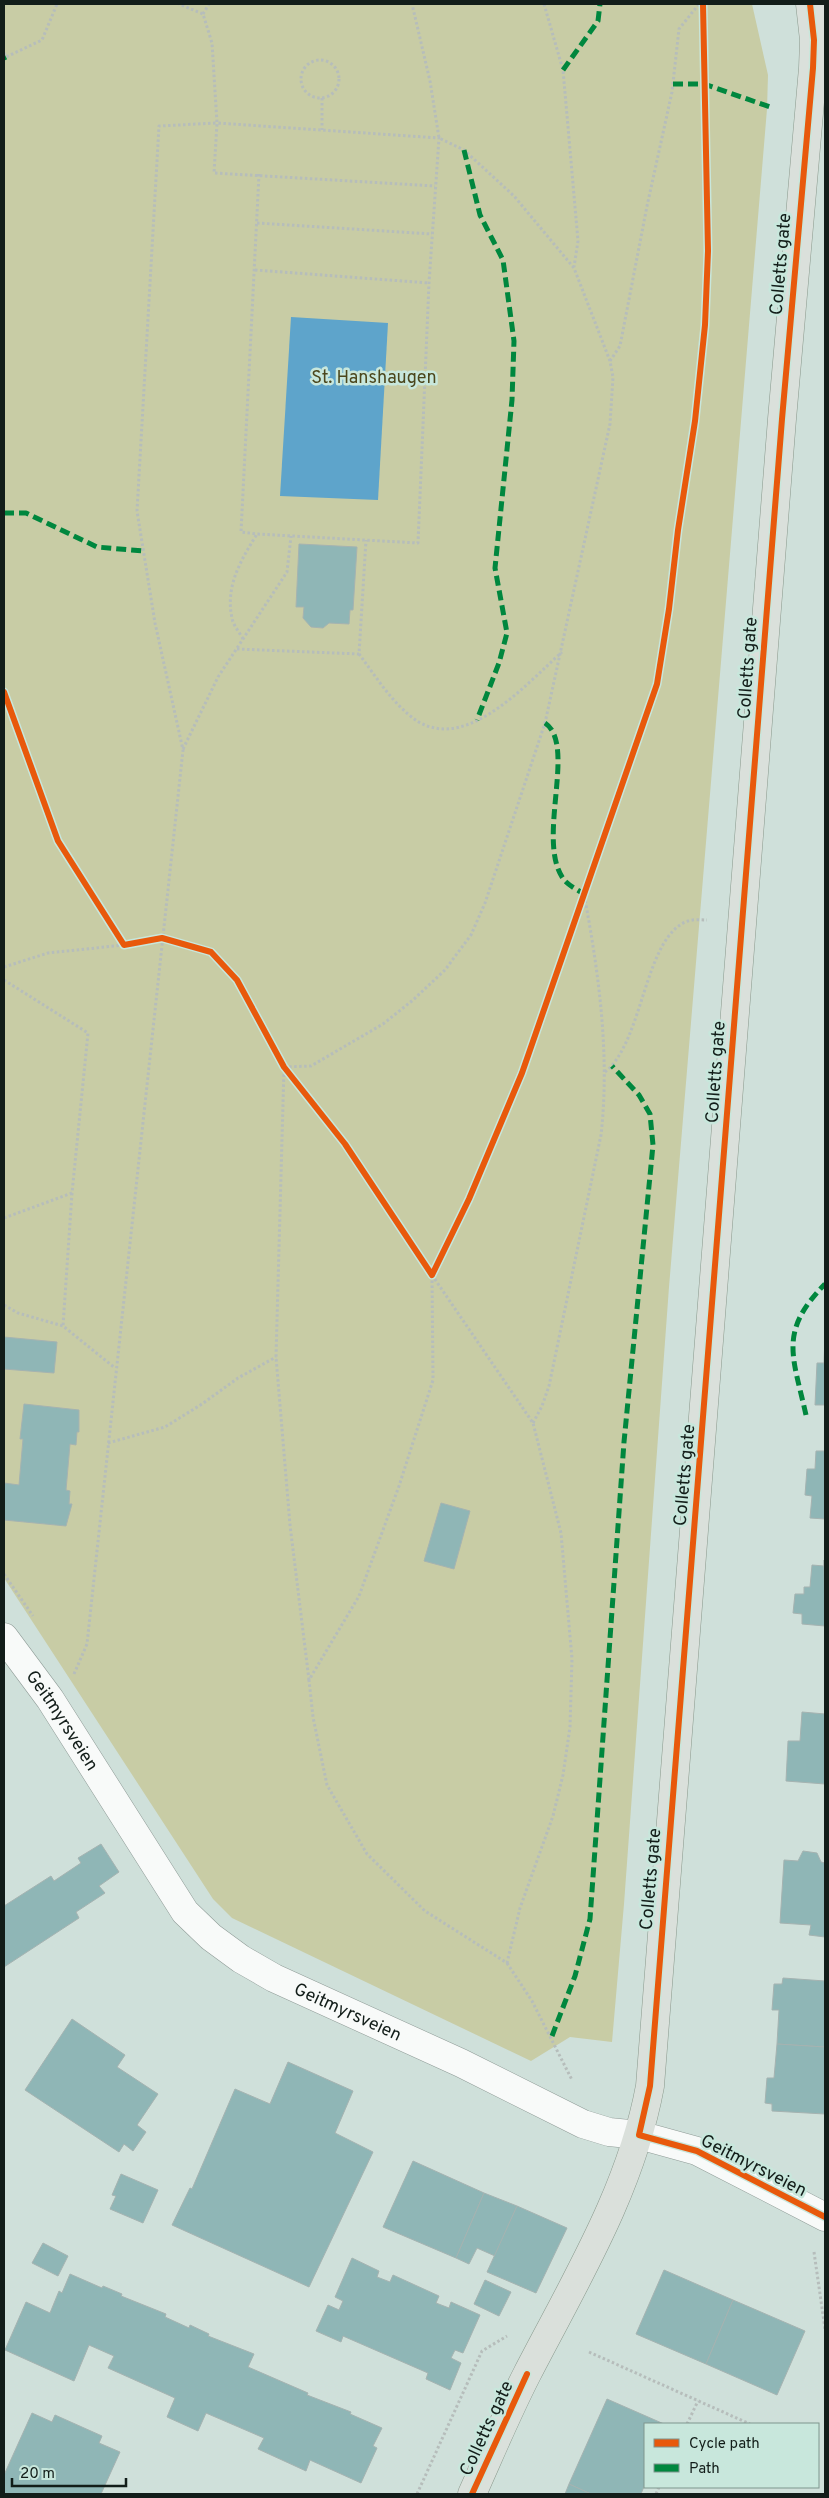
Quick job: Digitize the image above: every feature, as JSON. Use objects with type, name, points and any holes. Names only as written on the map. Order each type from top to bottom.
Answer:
[{"type":"main road","name":"Colletts gate","points":[[472,2494],[527,2374],[609,2215],[640,2135],[650,2086],[782,419],[818,10]]},
{"type":"street","name":"Geitmyrsveien","points":[[4,1637],[50,1700],[185,1912],[226,1948],[274,1978],[460,2063],[582,2124],[609,2132],[640,2135],[697,2151],[825,2217]]},
{"type":"path","points":[[4,53],[6,58],[42,40],[58,4]]},
{"type":"path","points":[[179,4],[203,14]]},
{"type":"path","points":[[209,4],[203,14],[212,43],[217,123],[214,173],[259,174],[435,186]]},
{"type":"path","points":[[259,174],[241,532],[418,543],[429,283],[439,138],[430,81],[412,4]]},
{"type":"path","points":[[544,4],[563,70],[578,241],[574,268]]},
{"type":"path","points":[[610,361],[620,346],[672,92],[679,29],[701,4]]},
{"type":"path","points":[[701,4],[703,11]]},
{"type":"path","points":[[322,60],[336,69],[339,81],[332,94],[322,98],[307,92],[302,77],[307,67],[316,61],[322,60]]},
{"type":"path","points":[[322,98],[322,130]]},
{"type":"path","points":[[50,1700],[72,1679],[87,1644],[183,750],[155,623],[137,511],[159,126],[217,123],[439,138],[464,150],[514,196],[574,268],[610,361],[614,377],[610,424],[562,651],[534,760],[485,903],[471,935],[445,970],[413,1000],[383,1024],[311,1066],[284,1067]]},
{"type":"path","points":[[257,223],[432,234]]},
{"type":"path","points":[[255,270],[429,283]]},
{"type":"path","points":[[243,639],[232,620],[231,597],[236,570],[257,534]]},
{"type":"path","points":[[183,750],[218,677],[287,572],[291,536]]},
{"type":"path","points":[[366,540],[359,654],[407,714],[425,726],[440,729],[456,728],[488,717],[562,651]]},
{"type":"path","points":[[237,649],[359,654]]},
{"type":"path","points":[[578,913],[587,885]]},
{"type":"path","points":[[533,1423],[542,1406],[549,1386],[601,1135],[605,1103],[604,1032],[584,894]]},
{"type":"path","points":[[605,1072],[619,1057],[649,977],[670,934],[686,922],[707,920]]},
{"type":"path","points":[[119,937],[124,945]]},
{"type":"path","points":[[152,939],[162,938],[170,940]]},
{"type":"path","points":[[4,966],[48,953],[133,943]]},
{"type":"path","points":[[4,980],[88,1033],[72,1193],[63,1326]]},
{"type":"path","points":[[280,1058],[290,1075]]},
{"type":"path","points":[[284,1067],[276,1357],[290,1525],[313,1717],[327,1785],[367,1854],[425,1911],[507,1963],[540,2015],[576,2087]]},
{"type":"path","points":[[4,1218],[72,1193]]},
{"type":"path","points":[[426,1267],[533,1423],[562,1533],[572,1659],[570,1727],[563,1775],[552,1816],[520,1908],[507,1963]]},
{"type":"path","points":[[310,1680],[359,1596],[399,1486],[432,1380],[432,1275],[436,1267]]},
{"type":"path","points":[[4,1305],[18,1313],[63,1326],[116,1368]]},
{"type":"path","points":[[108,1443],[164,1427],[202,1404],[238,1378],[276,1357]]},
{"type":"path","points":[[4,1574],[38,1623]]},
{"type":"path","points":[[814,2252],[825,2329]]},
{"type":"path","points":[[417,2494],[482,2351],[510,2333]]},
{"type":"path","points":[[589,2352],[748,2423]]},
{"type":"path","points":[[687,2423],[698,2400]]},
{"type":"green space","name":"St. Hanshaugen","points":[[4,4],[752,4],[768,75],[767,109],[669,1287],[624,1904],[612,2042],[570,2037],[531,2061],[232,1918],[213,1899],[4,1578]]},
{"type":"water","points":[[291,317],[388,323],[378,500],[280,496]]},
{"type":"building","points":[[299,544],[357,547],[353,610],[350,610],[349,624],[329,623],[323,628],[311,627],[303,618],[304,607],[296,607]]},
{"type":"building","points":[[825,1336],[825,1405],[815,1405],[817,1363],[824,1363]]},
{"type":"building","points":[[4,1337],[57,1342],[54,1373],[4,1369]]},
{"type":"building","points":[[24,1404],[79,1410],[79,1432],[77,1432],[76,1445],[70,1444],[66,1490],[70,1491],[69,1504],[72,1504],[66,1526],[4,1520],[4,1483],[19,1485],[23,1439],[20,1439]]},
{"type":"building","points":[[816,1451],[825,1451],[825,1519],[810,1518],[812,1496],[805,1495],[807,1469],[815,1469]]},
{"type":"building","points":[[441,1503],[470,1511],[454,1569],[424,1561]]},
{"type":"building","points":[[824,1560],[825,1626],[802,1624],[802,1614],[793,1613],[795,1594],[804,1594],[804,1587],[810,1587],[812,1565],[824,1566]]},
{"type":"building","points":[[802,1712],[825,1714],[825,1784],[786,1781],[788,1741],[800,1741]]},
{"type":"building","points":[[101,1844],[119,1872],[99,1886],[105,1893],[76,1912],[79,1918],[4,1967],[4,1906],[51,1876],[54,1881],[81,1863],[78,1858]]},
{"type":"building","points":[[803,1851],[817,1853],[821,1862],[825,1863],[825,1937],[809,1935],[811,1925],[780,1923],[784,1860],[798,1861]]},
{"type":"building","points":[[783,1978],[825,1981],[825,2047],[777,2044],[779,2010],[772,2010],[774,1984],[782,1984]]},
{"type":"building","points":[[72,2019],[125,2055],[117,2067],[158,2094],[137,2125],[146,2132],[133,2151],[124,2144],[119,2152],[25,2090]]},
{"type":"building","points":[[777,2044],[825,2047],[825,2114],[772,2111],[772,2104],[765,2103],[767,2078],[774,2078]]},
{"type":"building","points":[[288,2062],[353,2091],[335,2133],[373,2152],[309,2287],[172,2225],[190,2188],[192,2189],[235,2089],[270,2104]]},
{"type":"building","points":[[413,2161],[484,2193],[456,2258],[383,2227]]},
{"type":"building","points":[[121,2174],[158,2190],[143,2223],[110,2209],[116,2196],[112,2195]]},
{"type":"building","points":[[484,2193],[517,2206],[495,2256],[477,2248],[469,2264],[456,2258]]},
{"type":"building","points":[[517,2206],[567,2228],[536,2293],[487,2272]]},
{"type":"building","points":[[43,2243],[68,2256],[58,2276],[32,2263]]},
{"type":"building","points":[[352,2258],[379,2271],[377,2277],[390,2282],[393,2275],[439,2296],[436,2303],[449,2308],[451,2302],[480,2315],[463,2353],[455,2350],[451,2358],[461,2363],[450,2390],[426,2379],[428,2373],[343,2336],[341,2342],[316,2331],[328,2305],[339,2310],[343,2301],[335,2297]]},
{"type":"building","points":[[664,2270],[733,2300],[706,2364],[636,2334]]},
{"type":"building","points":[[70,2274],[102,2288],[103,2286],[122,2294],[121,2296],[166,2314],[165,2317],[189,2328],[190,2325],[209,2334],[208,2336],[254,2354],[248,2367],[308,2393],[307,2395],[351,2412],[350,2414],[382,2428],[373,2446],[377,2448],[361,2483],[310,2460],[306,2471],[258,2449],[264,2438],[206,2413],[198,2431],[167,2417],[175,2398],[108,2368],[114,2356],[89,2345],[74,2381],[5,2350],[26,2302],[50,2313],[59,2291],[62,2293]]},
{"type":"building","points":[[485,2280],[511,2292],[499,2316],[474,2304]]},
{"type":"building","points":[[733,2300],[805,2331],[777,2395],[706,2364]]},
{"type":"building","points":[[607,2399],[662,2423],[644,2423],[644,2486],[641,2494],[591,2494],[569,2484]]},
{"type":"building","points":[[32,2413],[52,2422],[55,2415],[102,2436],[99,2443],[120,2452],[101,2494],[4,2494],[4,2475]]},
{"type":"building","points":[[569,2484],[591,2494],[565,2494]]},
{"type":"marked path","points":[[563,70],[598,21],[600,4]]},
{"type":"marked path","points":[[673,84],[704,84],[773,108]]},
{"type":"marked path","points":[[464,150],[480,215],[503,260],[514,341],[512,400],[495,568],[507,633],[499,663],[477,720]]},
{"type":"marked path","points":[[4,513],[26,513],[97,547],[143,551]]},
{"type":"marked path","points":[[545,723],[554,735],[558,752],[553,844],[557,864],[565,881],[584,894]]},
{"type":"marked path","points":[[552,2036],[575,1976],[590,1919],[624,1442],[653,1145],[650,1114],[639,1095],[612,1066]]},
{"type":"marked path","points":[[806,1415],[794,1360],[793,1345],[795,1331],[800,1316],[825,1284]]},
{"type":"cycle path","points":[[4,692],[58,841],[124,945],[162,938],[211,952],[237,980],[284,1067],[345,1144],[432,1275],[469,1199],[522,1073],[657,684],[695,421],[705,325],[708,251],[703,4]]},
{"type":"cycle path","points":[[810,4],[814,40],[813,68],[782,419],[650,2086],[639,2135],[697,2151],[825,2217]]},
{"type":"cycle path","points":[[472,2494],[527,2374]]}]
